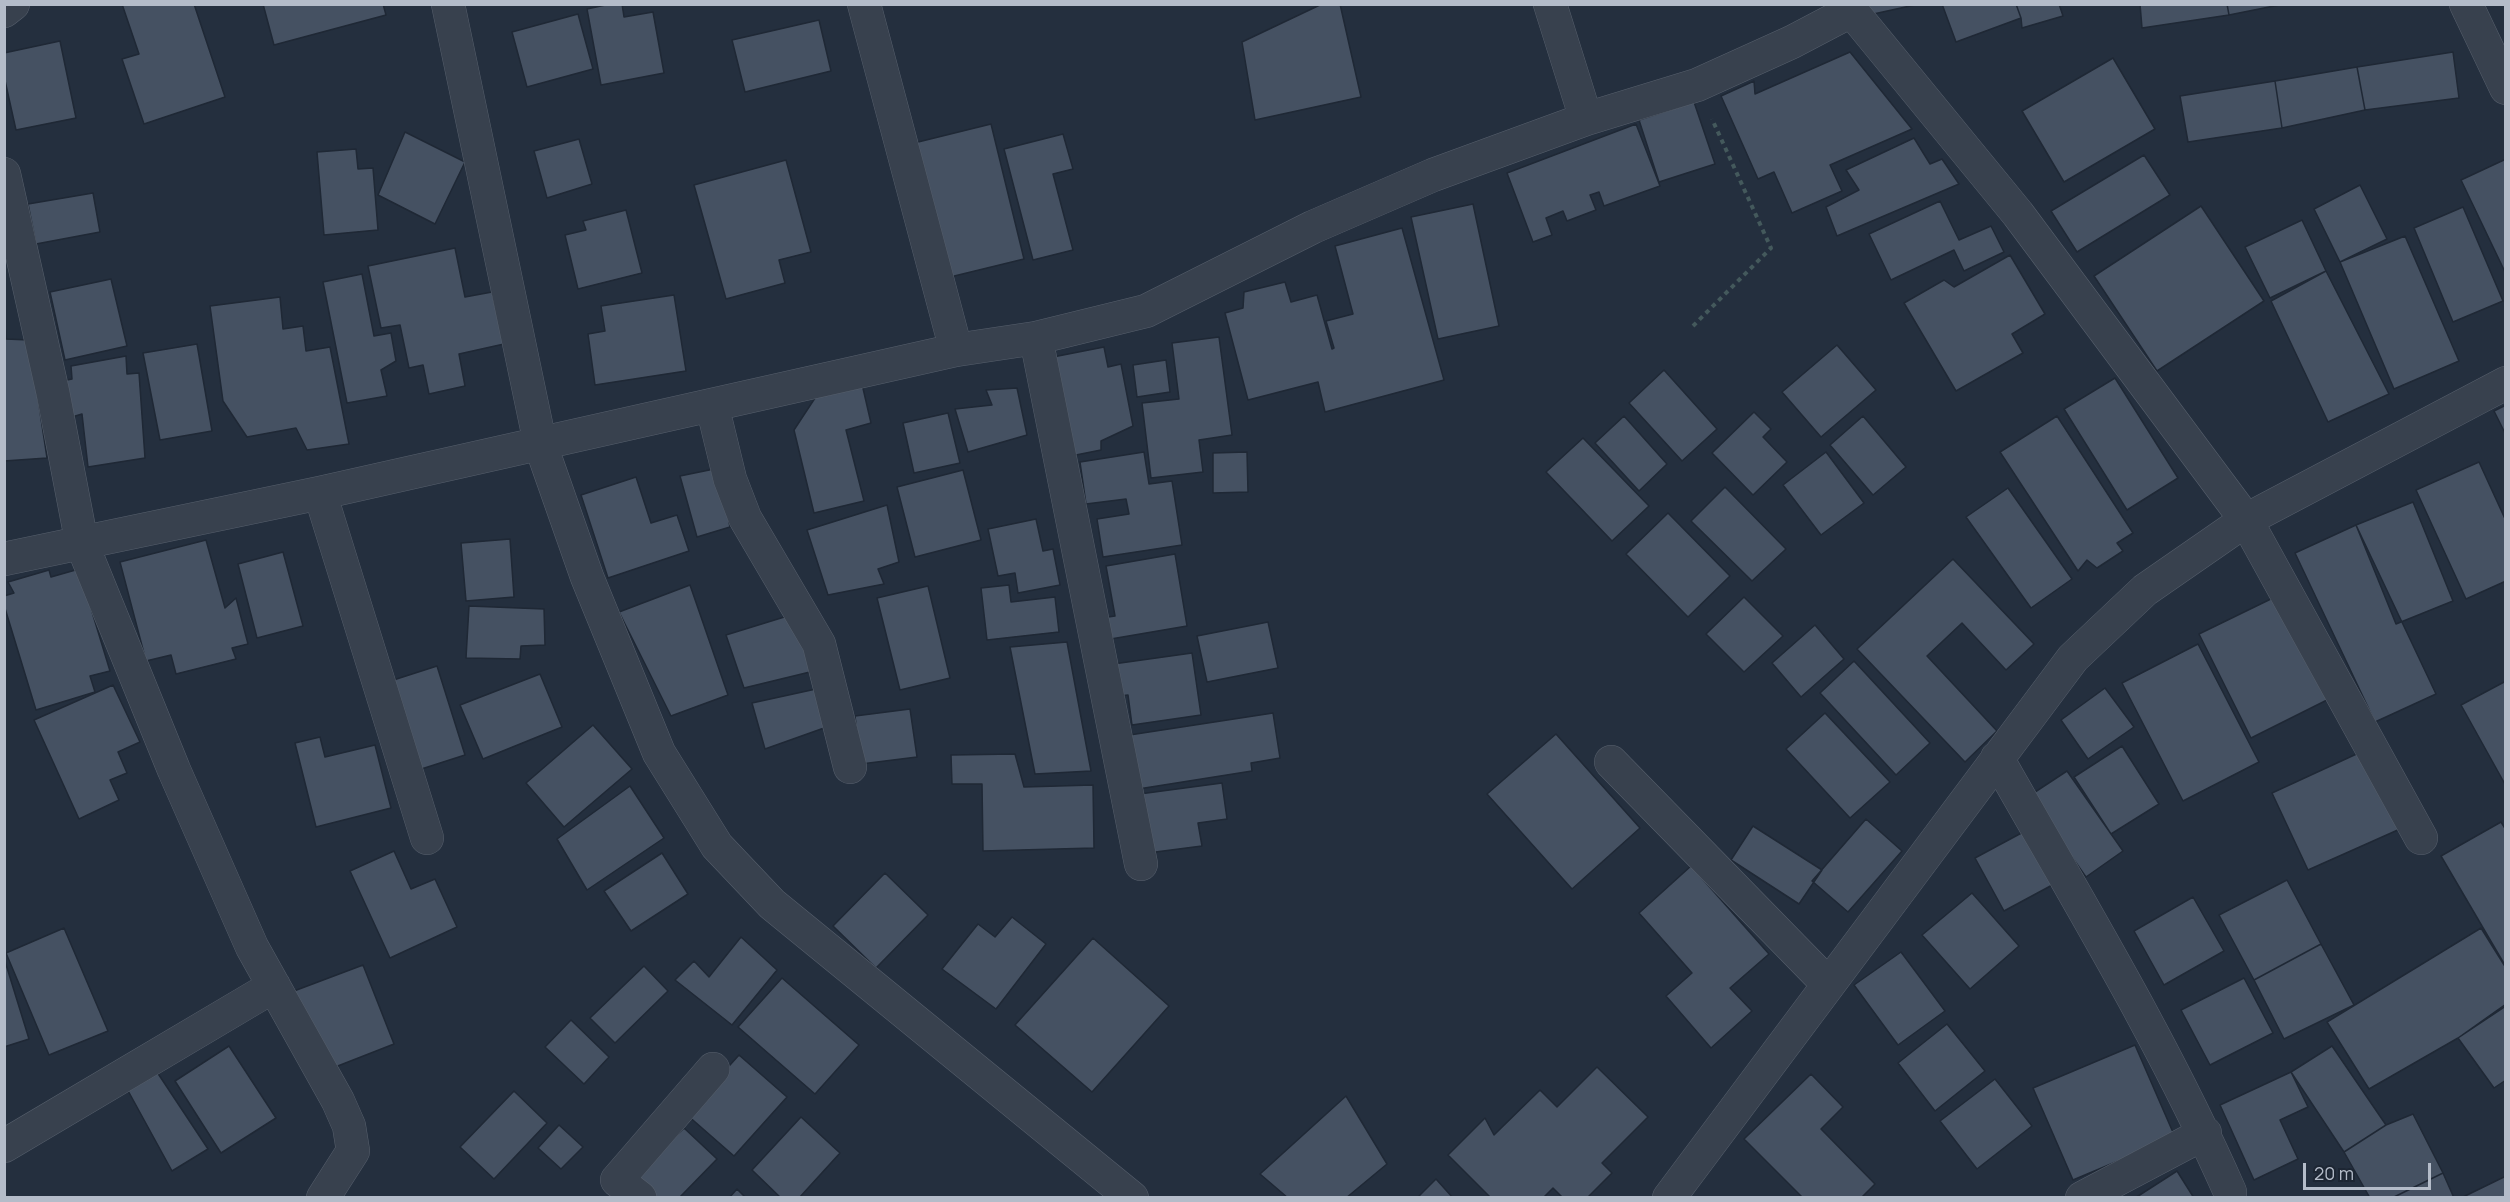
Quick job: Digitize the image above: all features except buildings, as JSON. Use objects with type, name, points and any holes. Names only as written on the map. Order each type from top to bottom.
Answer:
[{"type":"street","points":[[4,11],[13,4]]},
{"type":"street","points":[[448,4],[540,443],[587,577],[659,753],[717,846],[772,904],[1132,1197]]},
{"type":"street","points":[[864,4],[956,350]]},
{"type":"street","points":[[1550,4],[1586,119]]},
{"type":"street","points":[[2466,4],[2505,88]]},
{"type":"street","points":[[4,559],[320,493],[956,350],[1035,338],[1146,311],[1313,227],[1433,175],[1586,119],[1697,85],[1792,42],[1849,8],[2018,214],[2246,520],[2421,837]]},
{"type":"street","points":[[4,174],[53,393],[82,544],[174,770],[252,947],[338,1101],[349,1126],[353,1151],[322,1197]]},
{"type":"street","points":[[1035,338],[1141,864]]},
{"type":"street","points":[[1669,1197],[1997,758],[2081,651],[2145,590],[2246,520],[2505,383]]},
{"type":"street","points":[[712,405],[730,479],[745,518],[819,644],[850,767]]},
{"type":"street","points":[[320,493],[428,838]]},
{"type":"street","points":[[1997,758],[2137,1004],[2205,1133],[2230,1192],[2230,1197]]},
{"type":"street","points":[[1611,762],[1828,984]]},
{"type":"street","points":[[4,1146],[274,986]]},
{"type":"street","points":[[640,1197],[617,1180],[712,1069]]},
{"type":"street","points":[[2082,1197],[2205,1133]]},
{"type":"path","points":[[1693,326],[1770,248],[1697,85]]}]
